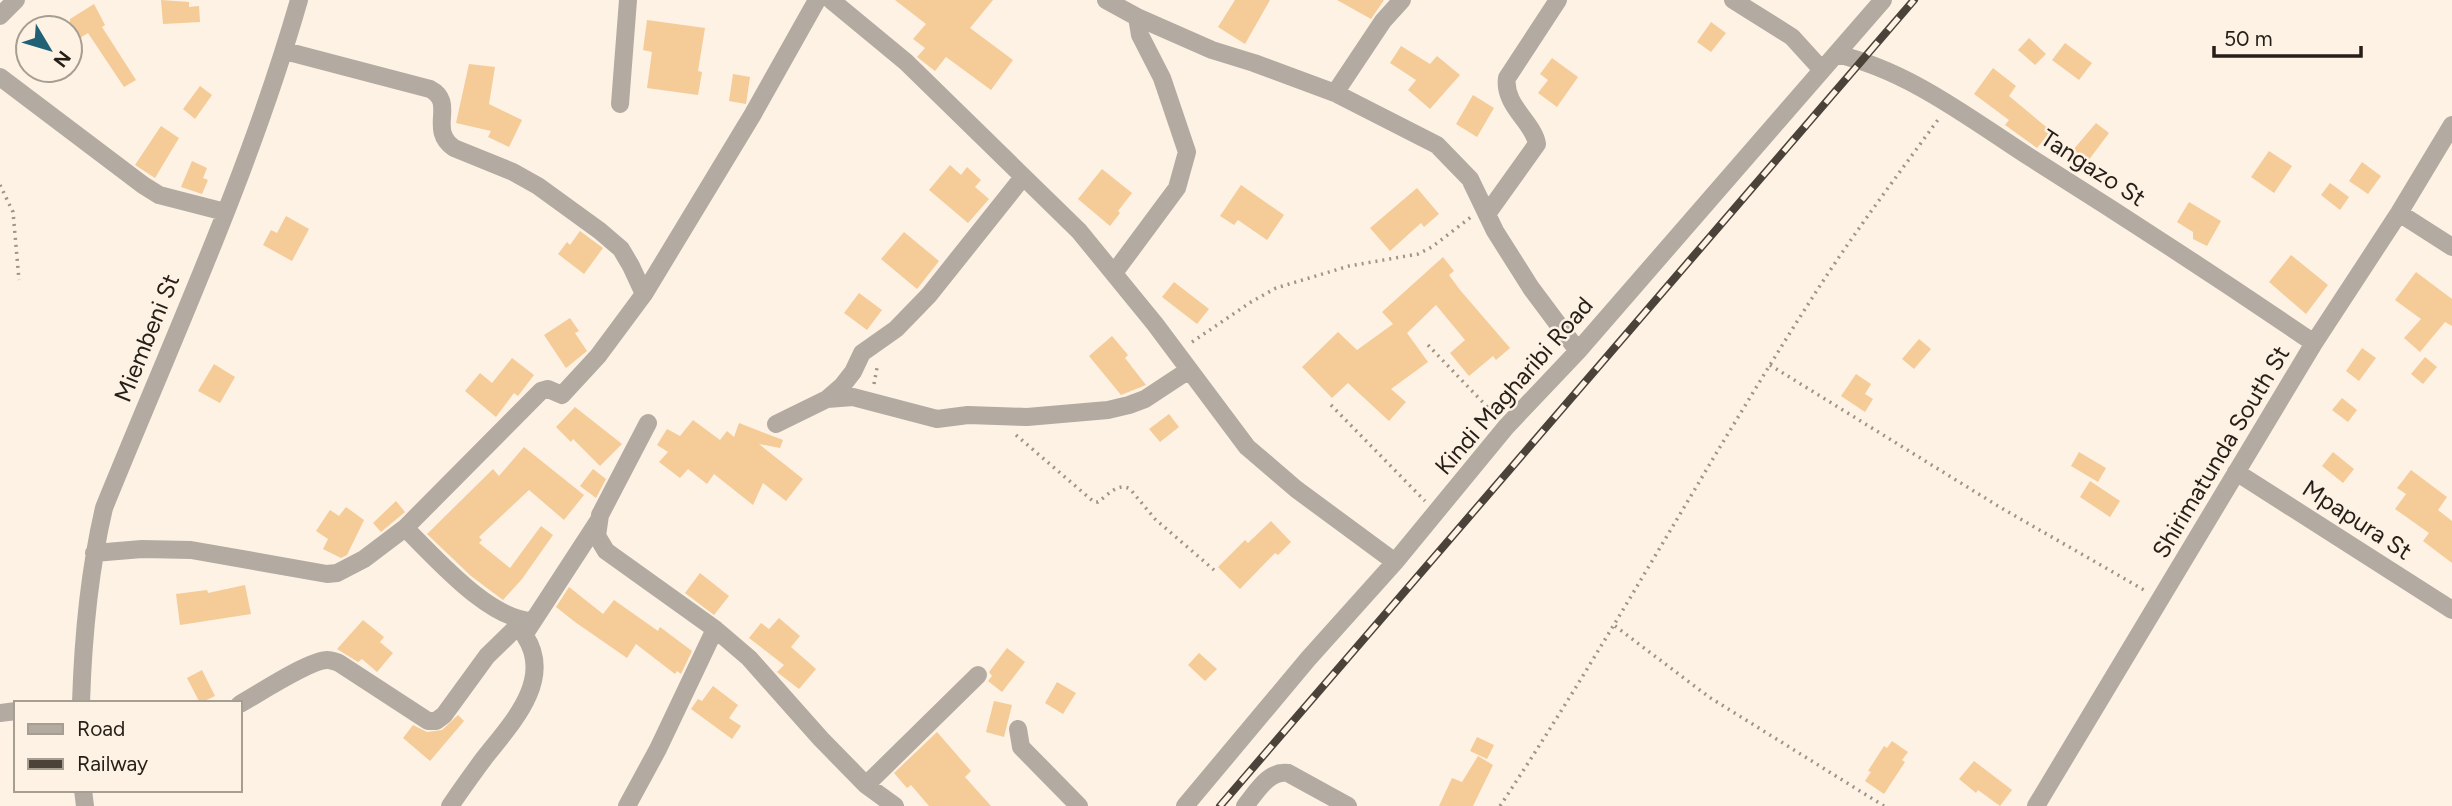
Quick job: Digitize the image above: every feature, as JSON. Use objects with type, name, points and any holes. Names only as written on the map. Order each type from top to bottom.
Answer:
[{"type":"street","points":[[0,16],[16,0]]},
{"type":"street","name":"Miembeni St","points":[[77,701],[93,553],[104,509],[225,212],[285,51],[299,0]]},
{"type":"street","points":[[620,104],[628,0]]},
{"type":"street","points":[[93,553],[191,550],[327,574],[350,568],[405,528],[541,391],[548,389],[562,395],[567,392],[598,356],[644,294],[753,114],[817,0]]},
{"type":"street","points":[[831,0],[906,62],[1079,231],[1176,352],[1247,447],[1296,489],[1395,562]]},
{"type":"street","points":[[1106,0],[1137,17],[1212,50],[1254,62],[1335,93],[1437,145],[1470,179],[1495,231],[1531,288],[1578,351]]},
{"type":"street","points":[[1335,93],[1383,21],[1402,0]]},
{"type":"street","points":[[1485,211],[1537,144],[1535,136],[1518,114],[1506,85],[1507,78],[1558,0]]},
{"type":"street","points":[[1733,0],[1792,37],[1822,70]]},
{"type":"street","name":"Kindi Magharibi Road","points":[[1185,806],[1308,659],[1395,562],[1506,427],[1578,351],[1883,0]]},
{"type":"street","points":[[1114,273],[1177,188],[1187,152],[1162,78],[1140,35],[1137,17]]},
{"type":"street","points":[[285,51],[438,93],[443,104],[442,134],[446,142],[538,186],[600,231],[621,249],[644,294]]},
{"type":"street","name":"Tangazo St","points":[[1836,54],[1861,60],[1949,104],[2159,239],[2314,344]]},
{"type":"street","points":[[0,77],[143,186],[159,195],[225,212]]},
{"type":"street","name":"Shirimatunda South St","points":[[2036,806],[2314,344],[2452,125]]},
{"type":"street","points":[[776,425],[827,399],[842,386],[853,372],[862,353],[881,341],[929,295],[1023,177]]},
{"type":"street","points":[[2399,213],[2452,247]]},
{"type":"street","points":[[827,399],[853,397],[937,419],[968,415],[1016,418],[1108,410],[1145,399],[1189,370]]},
{"type":"street","points":[[242,703],[320,661],[330,660],[339,663],[428,721],[436,721],[444,715],[487,656],[528,621],[600,519],[648,423]]},
{"type":"street","name":"Mpapura St","points":[[2236,472],[2452,610]]},
{"type":"street","points":[[600,519],[597,536],[607,551],[715,629],[749,658],[782,697],[866,785],[895,806]]},
{"type":"street","points":[[405,528],[482,600],[497,610],[528,621]]},
{"type":"street","points":[[450,806],[526,700],[534,676],[535,658],[533,648],[525,636],[528,621]]},
{"type":"street","points":[[627,806],[658,749],[715,629]]},
{"type":"street","points":[[866,785],[978,675]]},
{"type":"street","points":[[1018,729],[1021,747],[1079,806]]},
{"type":"street","points":[[1245,806],[1269,779],[1280,772],[1288,773],[1348,806]]},
{"type":"path","points":[[1500,806],[1615,625],[1711,460],[1815,293],[1949,104]]},
{"type":"path","points":[[0,185],[13,212],[19,280]]},
{"type":"path","points":[[1176,352],[1276,288],[1349,266],[1418,254],[1485,211]]},
{"type":"path","points":[[872,401],[881,341]]},
{"type":"path","points":[[1428,345],[1506,427]]},
{"type":"path","points":[[1770,365],[1998,506],[2161,600]]},
{"type":"path","points":[[1331,405],[1436,512]]},
{"type":"path","points":[[993,415],[1087,499],[1098,502],[1122,486],[1130,489],[1155,519],[1214,570]]},
{"type":"path","points":[[1615,625],[1709,697],[1884,806]]},
{"type":"building","points":[[161,0],[189,2],[189,7],[199,6],[200,22],[163,24]]},
{"type":"building","points":[[895,0],[993,0],[970,28],[1013,60],[991,90],[946,57],[935,71],[917,57],[925,48],[913,39],[926,24]]},
{"type":"building","points":[[1235,0],[1270,0],[1245,44],[1218,27]]},
{"type":"building","points":[[1337,0],[1384,0],[1371,19]]},
{"type":"building","points":[[94,4],[105,25],[102,27],[136,80],[124,87],[88,33],[84,35],[84,14],[78,14]]},
{"type":"building","points":[[647,20],[705,28],[698,71],[702,72],[698,95],[647,88],[652,52],[643,50]]},
{"type":"building","points":[[1711,22],[1726,33],[1711,52],[1697,42]]},
{"type":"building","points":[[2029,38],[2046,54],[2035,65],[2018,50]]},
{"type":"building","points":[[2065,43],[2092,63],[2079,80],[2052,60]]},
{"type":"building","points":[[1401,46],[1430,64],[1437,56],[1460,75],[1430,109],[1408,90],[1416,80],[1390,63]]},
{"type":"building","points":[[1552,58],[1578,77],[1557,107],[1538,93],[1548,80],[1540,74]]},
{"type":"building","points":[[469,64],[495,67],[489,104],[522,120],[509,147],[488,137],[491,131],[456,123]]},
{"type":"building","points":[[1993,68],[2016,86],[2009,96],[2051,131],[2037,148],[2005,125],[2009,120],[1974,94]]},
{"type":"building","points":[[733,74],[750,77],[746,104],[729,101]]},
{"type":"building","points":[[200,86],[212,95],[195,119],[183,109]]},
{"type":"building","points":[[1473,95],[1494,108],[1477,137],[1456,124]]},
{"type":"building","points":[[2096,123],[2109,133],[2088,161],[2073,150]]},
{"type":"building","points":[[161,126],[179,138],[155,178],[135,165]]},
{"type":"building","points":[[2269,151],[2292,166],[2274,193],[2251,177]]},
{"type":"building","points":[[192,161],[207,168],[203,178],[208,180],[202,194],[181,187]]},
{"type":"building","points":[[2362,162],[2381,176],[2368,194],[2349,181]]},
{"type":"building","points":[[950,165],[961,175],[967,167],[981,180],[975,187],[989,199],[968,223],[929,190]]},
{"type":"building","points":[[1102,169],[1132,193],[1110,226],[1078,199]]},
{"type":"building","points":[[2330,183],[2349,197],[2340,210],[2321,195]]},
{"type":"building","points":[[1241,185],[1284,215],[1267,240],[1238,220],[1234,225],[1220,216]]},
{"type":"building","points":[[1417,188],[1439,214],[1424,227],[1421,223],[1390,251],[1370,228]]},
{"type":"building","points":[[2189,202],[2221,221],[2207,246],[2193,239],[2193,232],[2177,222]]},
{"type":"building","points":[[286,216],[309,229],[292,261],[263,245],[271,230],[277,233]]},
{"type":"building","points":[[580,231],[603,248],[584,274],[558,254],[567,242],[570,245]]},
{"type":"building","points":[[904,232],[939,261],[917,289],[881,259]]},
{"type":"building","points":[[2291,255],[2328,285],[2306,314],[2269,282]]},
{"type":"building","points":[[1443,257],[1454,271],[1449,275],[1460,290],[1510,348],[1496,360],[1493,356],[1469,376],[1450,353],[1465,340],[1436,305],[1407,333],[1428,362],[1391,389],[1406,402],[1389,421],[1348,383],[1332,398],[1302,367],[1338,332],[1357,350],[1393,324],[1382,312]]},
{"type":"building","points":[[2416,272],[2452,299],[2452,326],[2445,322],[2420,352],[2404,338],[2421,319],[2395,300]]},
{"type":"building","points":[[1174,282],[1209,309],[1197,324],[1162,297]]},
{"type":"building","points":[[859,293],[882,310],[867,330],[844,313]]},
{"type":"building","points":[[570,318],[579,331],[575,333],[587,351],[566,368],[544,335]]},
{"type":"building","points":[[1112,336],[1128,355],[1125,358],[1146,385],[1121,395],[1089,356]]},
{"type":"building","points":[[1919,339],[1931,349],[1914,369],[1902,359]]},
{"type":"building","points":[[2362,348],[2376,358],[2359,381],[2346,371]]},
{"type":"building","points":[[2425,357],[2437,367],[2423,384],[2411,374]]},
{"type":"building","points":[[512,358],[534,375],[518,396],[514,393],[496,417],[465,391],[480,373],[492,383]]},
{"type":"building","points":[[214,364],[235,377],[220,403],[198,391]]},
{"type":"building","points":[[1856,374],[1871,384],[1865,394],[1873,399],[1865,412],[1841,396]]},
{"type":"building","points":[[2342,398],[2357,410],[2348,422],[2332,410]]},
{"type":"building","points":[[575,407],[622,444],[600,466],[573,439],[571,442],[556,427]]},
{"type":"building","points":[[1169,414],[1179,427],[1160,442],[1149,429]]},
{"type":"building","points":[[693,420],[720,440],[727,431],[734,437],[739,423],[783,440],[780,448],[759,444],[803,479],[786,501],[763,483],[753,505],[714,474],[707,484],[688,469],[680,478],[659,462],[668,452],[657,445],[667,429],[680,436]]},
{"type":"building","points":[[524,447],[584,495],[564,520],[529,490],[479,537],[482,540],[479,543],[510,568],[541,526],[553,535],[522,579],[503,600],[471,576],[427,534],[493,469],[499,476]]},
{"type":"building","points":[[2079,452],[2106,468],[2098,482],[2071,466]]},
{"type":"building","points":[[2333,452],[2354,469],[2343,483],[2322,466]]},
{"type":"building","points":[[593,469],[606,479],[596,498],[580,486]]},
{"type":"building","points":[[2411,470],[2447,497],[2438,510],[2452,521],[2452,563],[2423,541],[2429,533],[2395,509],[2406,494],[2397,488]]},
{"type":"building","points":[[2090,481],[2120,501],[2110,517],[2080,497]]},
{"type":"building","points":[[396,501],[405,512],[381,532],[373,523]]},
{"type":"building","points":[[346,507],[364,520],[347,555],[341,558],[323,549],[328,539],[316,531],[330,510],[339,516]]},
{"type":"building","points":[[1271,521],[1291,542],[1278,555],[1275,553],[1240,589],[1218,567],[1245,540],[1248,543]]},
{"type":"building","points":[[700,573],[729,596],[714,615],[685,593]]},
{"type":"building","points":[[245,585],[251,614],[180,625],[176,594],[207,590],[208,593]]},
{"type":"building","points":[[569,587],[603,614],[614,600],[658,631],[660,627],[692,651],[681,674],[677,671],[675,674],[636,644],[627,658],[575,622],[556,607]]},
{"type":"building","points":[[779,618],[800,636],[791,647],[816,669],[799,689],[777,672],[784,665],[749,638],[761,623],[769,629]]},
{"type":"building","points":[[363,620],[384,637],[380,642],[393,653],[377,672],[362,659],[358,662],[337,649]]},
{"type":"building","points":[[1007,648],[1025,662],[1002,692],[988,681],[992,676],[989,672]]},
{"type":"building","points":[[1199,653],[1217,669],[1205,681],[1188,665]]},
{"type":"building","points":[[202,670],[215,696],[199,701],[187,678]]},
{"type":"building","points":[[1057,682],[1076,693],[1063,714],[1045,703]]},
{"type":"building","points":[[713,686],[738,705],[729,718],[741,726],[732,739],[691,709],[698,699],[702,701]]},
{"type":"building","points":[[994,701],[1012,705],[1004,737],[986,732]]},
{"type":"building","points":[[458,715],[464,721],[430,761],[403,738],[413,725],[427,732],[442,730]]},
{"type":"building","points":[[937,732],[971,771],[965,777],[991,806],[929,806],[911,785],[907,788],[894,773]]},
{"type":"building","points":[[1477,737],[1494,745],[1487,759],[1470,751]]},
{"type":"building","points":[[1892,741],[1908,752],[1902,760],[1905,762],[1884,794],[1865,781],[1871,772],[1868,771],[1884,746],[1887,748]]},
{"type":"building","points":[[1478,756],[1493,765],[1473,806],[1439,806],[1452,778],[1462,782]]},
{"type":"building","points":[[1974,761],[2012,790],[2000,806],[1978,790],[1976,793],[1959,779]]},
{"type":"railway","points":[[1220,806],[1914,0]]}]
